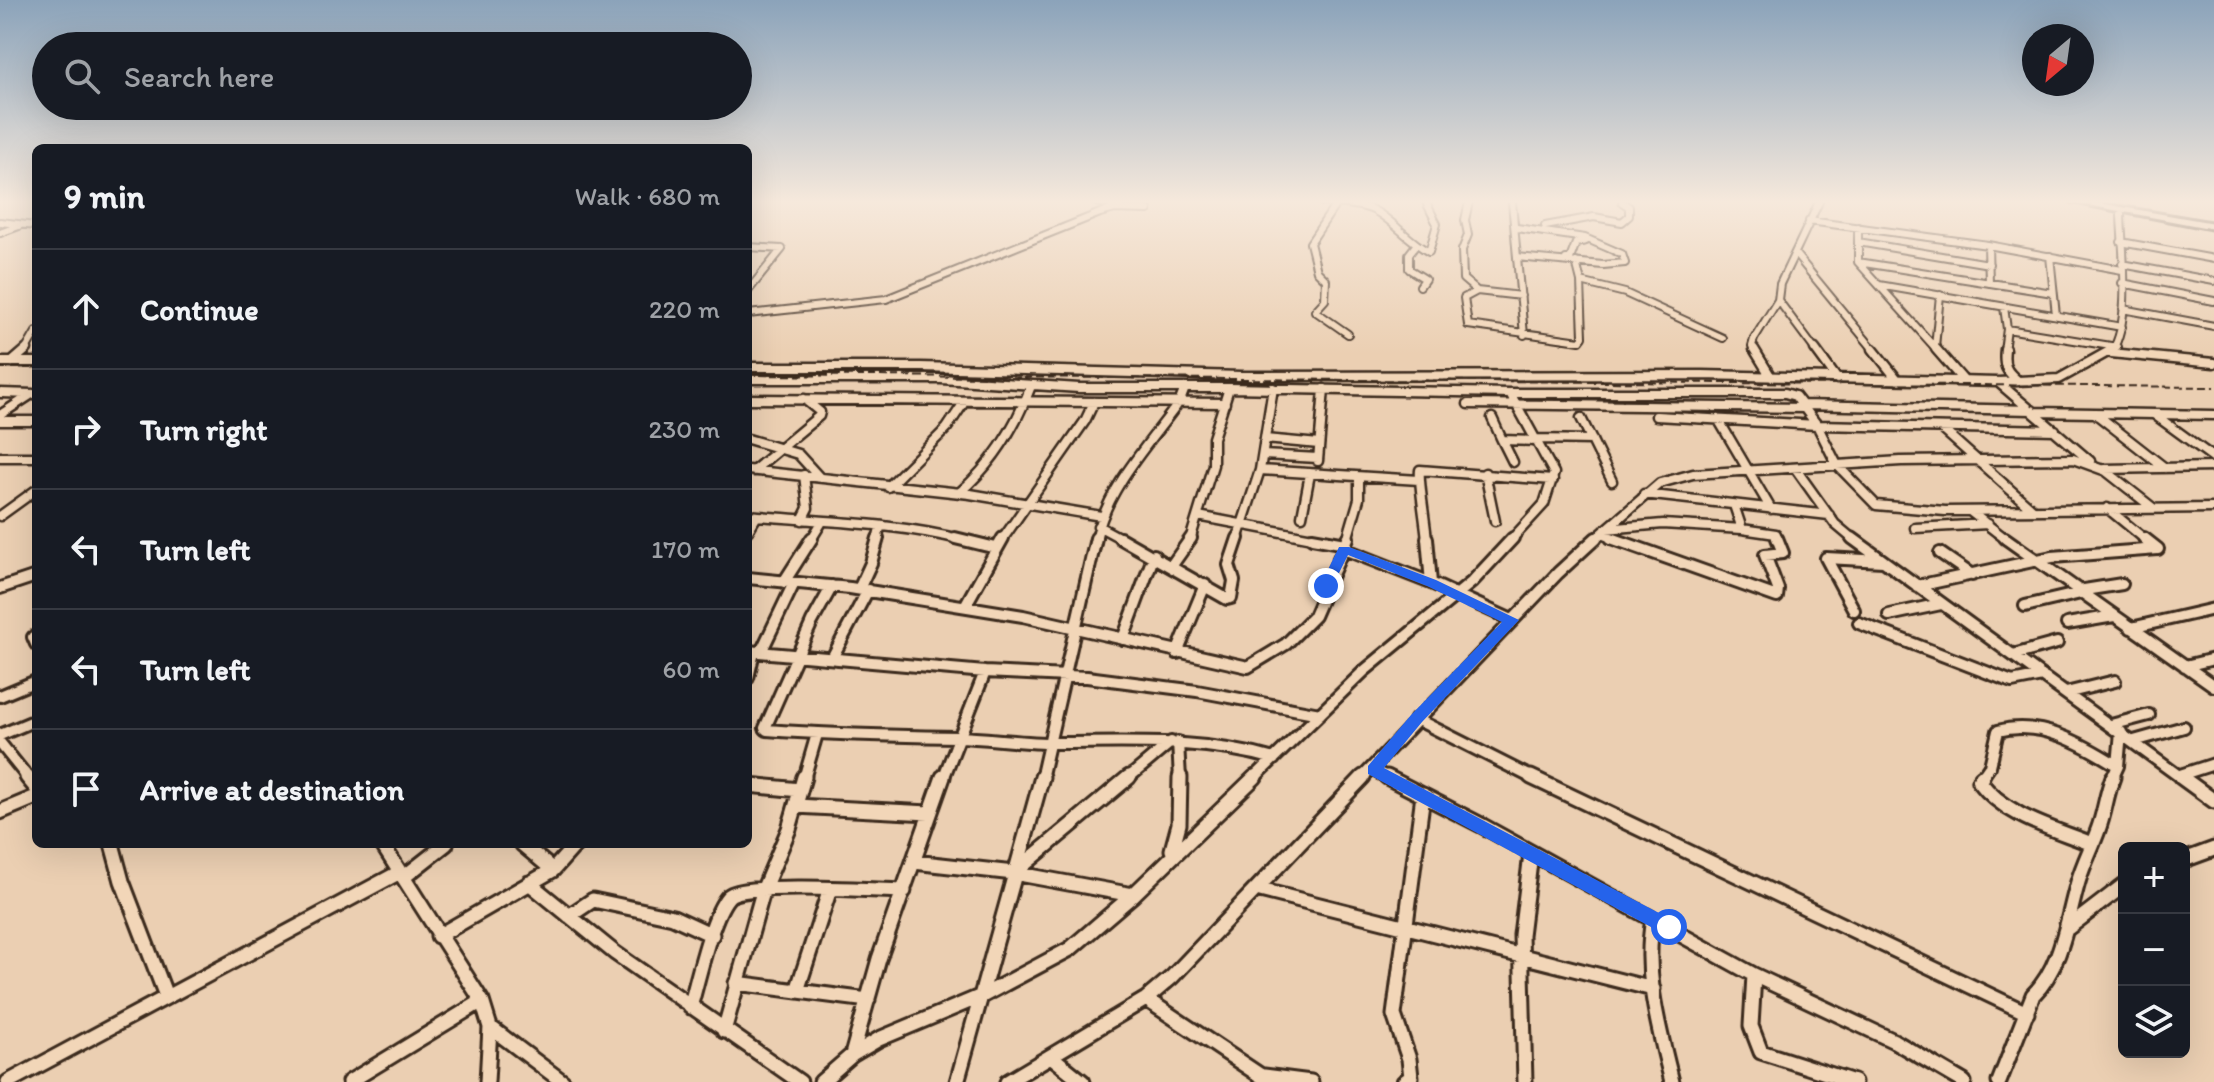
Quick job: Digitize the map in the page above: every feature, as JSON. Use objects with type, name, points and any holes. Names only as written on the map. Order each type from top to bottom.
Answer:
[{"type":"street","points":[[752,286],[779,252]]},
{"type":"street","points":[[752,314],[886,299],[1002,252]]},
{"type":"street","points":[[1312,252],[1317,271],[1326,280],[1325,300],[1315,311],[1348,334]]},
{"type":"street","points":[[1410,252],[1409,269],[1425,279],[1420,286]]},
{"type":"street","points":[[1462,252],[1463,279],[1477,291],[1521,296]]},
{"type":"street","points":[[1517,252],[1522,274],[1524,335]]},
{"type":"street","points":[[1517,257],[1570,259],[1572,252]]},
{"type":"street","points":[[1565,259],[1625,263],[1618,252]]},
{"type":"street","points":[[1858,252],[1858,262],[1963,380]]},
{"type":"street","points":[[1920,252],[1989,264]]},
{"type":"street","points":[[1988,252],[1989,283]]},
{"type":"street","points":[[2030,252],[2214,281]]},
{"type":"street","points":[[752,367],[921,367],[1241,376],[1771,377],[1998,382],[2059,379],[2114,350],[2122,327],[2121,252]]},
{"type":"street","points":[[2178,252],[2214,259]]},
{"type":"street","points":[[1771,377],[1752,346],[1778,300],[1780,284],[1796,255],[1897,379]]},
{"type":"street","points":[[2050,256],[2056,315]]},
{"type":"street","points":[[1477,291],[1464,298],[1468,325],[1580,341],[1583,337],[1581,282],[1576,262]]},
{"type":"street","points":[[1858,262],[2053,293]]},
{"type":"street","points":[[1581,282],[1625,293],[1723,338]]},
{"type":"street","points":[[2122,283],[2214,301]]},
{"type":"street","points":[[1879,285],[2122,327]]},
{"type":"street","points":[[1935,347],[1940,295]]},
{"type":"street","points":[[1778,300],[1837,379]]},
{"type":"street","points":[[2004,307],[2007,329],[2003,363],[2006,371],[2018,381]]},
{"type":"street","points":[[2123,309],[2214,326]]},
{"type":"street","points":[[2007,329],[2182,362],[2214,363]]},
{"type":"street","points":[[12,362],[29,348],[32,341]]},
{"type":"street","points":[[0,362],[32,360]]},
{"type":"street","points":[[752,379],[941,379],[1031,386],[1510,393],[1785,393],[1795,396],[1817,425],[1837,465],[1876,505],[1918,511],[1971,512],[2214,508]]},
{"type":"street","points":[[1998,382],[2090,461],[2153,508]]},
{"type":"street","points":[[959,493],[996,455],[1026,402],[1031,386]]},
{"type":"street","points":[[957,1082],[984,995],[1051,743],[1099,521],[1111,496],[1180,401],[1185,388]]},
{"type":"street","points":[[1172,565],[1190,540],[1198,516],[1213,465],[1213,438],[1229,388]]},
{"type":"street","points":[[752,470],[959,493],[1030,504],[1099,521],[1227,599],[1231,598],[1234,581],[1229,565],[1260,470],[1273,388]]},
{"type":"street","points":[[1263,455],[1318,460],[1324,389]]},
{"type":"street","points":[[0,393],[32,394]]},
{"type":"street","points":[[821,1082],[852,1055],[879,1039],[984,995],[1036,970],[1070,949],[1133,895],[1364,671],[1413,634],[1472,582],[1544,504],[1553,480],[1554,473],[1510,393]]},
{"type":"street","points":[[0,418],[32,395]]},
{"type":"street","points":[[752,399],[1225,403]]},
{"type":"street","points":[[752,469],[780,450],[819,416],[820,412],[804,399]]},
{"type":"street","points":[[888,487],[947,428],[965,401]]},
{"type":"street","points":[[965,606],[996,548],[1030,504],[1085,421],[1094,402]]},
{"type":"street","points":[[1468,404],[2214,415]]},
{"type":"street","points":[[2096,414],[2165,468]]},
{"type":"street","points":[[2155,415],[2214,458]]},
{"type":"street","points":[[1656,416],[1817,425],[2055,430]]},
{"type":"street","points":[[0,418],[32,421]]},
{"type":"street","points":[[1492,418],[1513,462]]},
{"type":"street","points":[[1581,418],[1612,481]]},
{"type":"street","points":[[1718,419],[1771,509]]},
{"type":"street","points":[[1941,428],[2032,509]]},
{"type":"street","points":[[1265,439],[1319,444]]},
{"type":"street","points":[[752,440],[798,454],[819,477]]},
{"type":"street","points":[[1502,440],[1592,440]]},
{"type":"street","points":[[0,457],[32,457]]},
{"type":"street","points":[[1007,1082],[1146,999],[1172,977],[1373,770],[1416,719],[1512,620],[1604,531],[1660,483],[1693,474],[1973,458],[2090,461]]},
{"type":"street","points":[[2104,469],[2214,467]]},
{"type":"street","points":[[1795,468],[1829,515],[1883,561],[2214,801]]},
{"type":"street","points":[[1260,470],[1419,480]]},
{"type":"street","points":[[1431,583],[1420,470],[1553,480]]},
{"type":"street","points":[[1485,473],[1495,521]]},
{"type":"street","points":[[1302,516],[1310,474]]},
{"type":"street","points":[[802,520],[809,498],[804,475]]},
{"type":"street","points":[[752,578],[864,590],[965,606],[1248,667],[1286,644],[1314,616],[1345,546],[1359,499],[1359,477]]},
{"type":"street","points":[[0,516],[32,493]]},
{"type":"street","points":[[1644,494],[1829,515]]},
{"type":"street","points":[[1734,505],[1742,529]]},
{"type":"street","points":[[1917,586],[2035,560],[2158,549],[2107,508]]},
{"type":"street","points":[[2201,509],[2214,516]]},
{"type":"street","points":[[1971,512],[2214,686]]},
{"type":"street","points":[[752,516],[938,531],[996,548]]},
{"type":"street","points":[[1198,516],[1345,546],[1512,620]]},
{"type":"street","points":[[822,522],[754,652],[1067,676],[1197,691],[1320,714]]},
{"type":"street","points":[[1663,524],[1776,534],[1783,553],[1765,555],[1778,589],[1777,597],[1604,531],[1663,524]]},
{"type":"street","points":[[1915,528],[1988,524]]},
{"type":"street","points":[[832,658],[864,590],[880,528]]},
{"type":"street","points":[[1940,553],[1972,575]]},
{"type":"street","points":[[1123,639],[1154,555]]},
{"type":"street","points":[[1854,610],[1826,558],[1883,561]]},
{"type":"street","points":[[0,588],[32,577]]},
{"type":"street","points":[[2025,606],[2122,584]]},
{"type":"street","points":[[1177,653],[1205,585]]},
{"type":"street","points":[[832,586],[765,728],[775,732],[1051,743],[1175,742],[1243,750],[1274,759]]},
{"type":"street","points":[[1889,615],[1941,604]]},
{"type":"street","points":[[2131,628],[2214,609]]},
{"type":"street","points":[[2067,624],[2114,616]]},
{"type":"street","points":[[1859,623],[2012,682],[2042,676]]},
{"type":"street","points":[[2013,655],[2057,643]]},
{"type":"street","points":[[2185,666],[2214,659]]},
{"type":"street","points":[[852,1055],[929,813],[985,672]]},
{"type":"street","points":[[2066,693],[2115,681]]},
{"type":"street","points":[[0,696],[32,683]]},
{"type":"street","points":[[2116,729],[2149,715]]},
{"type":"street","points":[[1416,719],[1580,801],[2027,1013]]},
{"type":"street","points":[[0,735],[32,722]]},
{"type":"street","points":[[2092,844],[2007,809],[1984,791],[1979,781],[1990,766],[1998,731],[2009,725],[2089,746],[2118,766]]},
{"type":"street","points":[[2134,741],[2184,727]]},
{"type":"street","points":[[1999,1082],[2033,995],[2043,985],[2068,928],[2078,881],[2100,826],[2105,796],[2118,766],[2116,729]]},
{"type":"street","points":[[724,1031],[764,888],[789,829],[817,734]]},
{"type":"street","points":[[1169,857],[1178,836],[1182,813],[1175,742]]},
{"type":"street","points":[[1014,873],[1175,742]]},
{"type":"street","points":[[0,743],[32,783]]},
{"type":"street","points":[[2180,775],[2214,764]]},
{"type":"street","points":[[1373,770],[1754,975],[1894,1041],[1964,1082]]},
{"type":"street","points":[[752,785],[800,790]]},
{"type":"street","points":[[1404,1082],[1411,1077],[1409,1059],[1394,1015],[1423,795]]},
{"type":"street","points":[[0,812],[32,799]]},
{"type":"street","points":[[796,806],[929,813]]},
{"type":"street","points":[[113,848],[122,881],[166,996]]},
{"type":"street","points":[[385,848],[482,1001],[490,1027],[487,1082]]},
{"type":"street","points":[[8,1082],[402,874],[440,848]]},
{"type":"street","points":[[530,848],[553,870]]},
{"type":"street","points":[[438,936],[553,870],[572,848]]},
{"type":"street","points":[[2190,858],[2214,849]]},
{"type":"street","points":[[1525,1082],[1521,954],[1531,854]]},
{"type":"street","points":[[914,862],[1014,873],[1133,895]]},
{"type":"street","points":[[529,883],[690,1007],[800,1082]]},
{"type":"street","points":[[690,1007],[712,935],[726,899],[734,891],[764,888],[904,891]]},
{"type":"street","points":[[797,991],[830,889]]},
{"type":"street","points":[[1256,889],[1653,989]]},
{"type":"street","points":[[2068,928],[2118,890]]},
{"type":"street","points":[[569,916],[593,900],[678,917],[703,925],[712,935]]},
{"type":"street","points":[[1653,919],[1648,938],[1653,989],[1672,1082]]},
{"type":"street","points":[[1754,975],[1751,1021],[1756,1046],[1761,1052],[1854,1082]]},
{"type":"street","points":[[736,983],[868,1000]]},
{"type":"street","points":[[1146,999],[1266,1079],[1311,1082]]},
{"type":"street","points":[[349,1082],[482,1001]]},
{"type":"street","points":[[490,1027],[563,1082]]},
{"type":"street","points":[[1052,1057],[1083,1082]]},
{"type":"railway","points":[[0,368],[32,368]]},
{"type":"railway","points":[[752,375],[2214,387]]},
{"type":"route","points":[[1326,586],[1344,549],[1431,583],[1512,620],[1416,719],[1373,770],[1669,927]]}]
